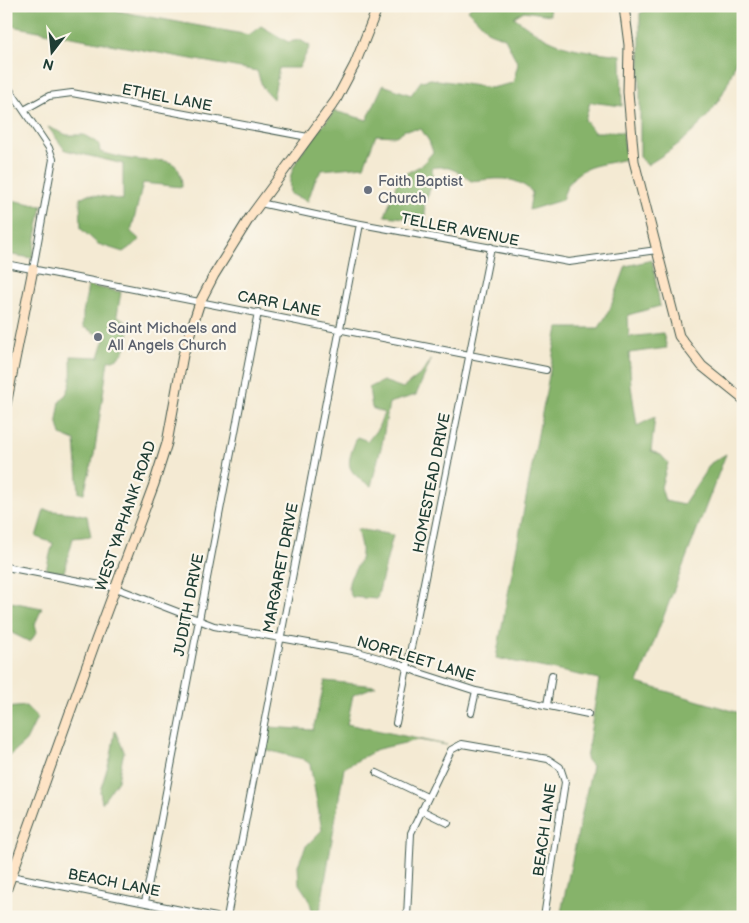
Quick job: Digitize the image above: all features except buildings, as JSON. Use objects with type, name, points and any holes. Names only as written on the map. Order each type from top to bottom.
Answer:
[{"type":"street","name":"WEST YAPHANK ROAD","points":[[6,891],[9,875],[116,588],[164,451],[183,355],[200,302],[222,261],[260,203],[336,100],[356,64],[378,6]]},
{"type":"street","points":[[624,6],[629,45],[628,92],[634,161],[679,336],[702,366],[743,399]]},
{"type":"street","points":[[6,84],[49,148],[52,159],[33,269],[6,405]]},
{"type":"street","name":"ETHEL LANE","points":[[24,110],[50,96],[72,93],[308,137]]},
{"type":"street","name":"TELLER AVENUE","points":[[260,203],[360,224],[569,262],[657,250]]},
{"type":"street","name":"MARGARET DRIVE","points":[[226,917],[360,224]]},
{"type":"street","name":"HOMESTEAD DRIVE","points":[[396,723],[491,247]]},
{"type":"street","name":"CARR LANE","points":[[6,264],[546,370]]},
{"type":"street","name":"JUDITH DRIVE","points":[[145,902],[258,312]]},
{"type":"street","name":"NORFLEET LANE","points":[[6,567],[116,588],[214,626],[358,652],[476,691],[588,714]]},
{"type":"street","points":[[547,705],[552,675]]},
{"type":"street","points":[[471,714],[476,691]]},
{"type":"street","name":"BEACH LANE","points":[[407,917],[411,833],[451,750],[462,744],[548,759],[560,766],[566,782],[544,917]]},
{"type":"street","points":[[377,773],[427,797]]},
{"type":"street","points":[[421,810],[448,823]]},
{"type":"street","name":"BEACH LANE","points":[[9,875],[216,917]]},
{"type":"green space","points":[[6,6],[90,6],[249,35],[261,26],[288,42],[300,40],[310,46],[299,68],[279,68],[273,99],[263,88],[257,71],[6,25]]},
{"type":"green space","points":[[471,6],[549,6],[550,15],[524,11],[514,17],[541,36],[564,46],[621,55],[622,106],[590,102],[585,120],[594,132],[623,132],[626,159],[594,166],[578,173],[566,188],[562,200],[529,210],[532,192],[518,182],[504,179],[471,181],[448,168],[432,168],[433,182],[424,204],[426,220],[385,216],[399,177],[422,165],[433,152],[429,141],[421,129],[405,130],[396,136],[376,135],[364,166],[322,170],[315,180],[308,201],[290,194],[292,171],[297,160],[334,111],[367,120],[383,85],[411,95],[421,81],[431,79],[491,88],[513,83],[518,64],[505,38],[489,32],[468,10]]},
{"type":"green space","points":[[657,6],[743,6],[743,59],[736,60],[722,94],[703,122],[678,145],[647,165],[640,157],[640,13]]},
{"type":"green space","points":[[48,127],[67,135],[84,135],[99,144],[100,152],[119,157],[174,164],[181,176],[182,187],[143,183],[131,232],[140,240],[123,252],[98,244],[81,229],[80,198],[88,194],[123,200],[123,164],[65,150]]},
{"type":"green space","points":[[6,199],[42,206],[32,258],[6,254],[12,225],[6,224]]},
{"type":"green space","points":[[652,260],[660,306],[628,315],[629,337],[663,333],[667,348],[629,353],[631,386],[637,426],[655,417],[651,451],[661,455],[668,463],[661,487],[665,501],[683,505],[711,463],[726,454],[638,683],[743,714],[743,917],[560,917],[592,766],[586,759],[599,679],[496,658],[558,328],[599,328],[610,309],[626,266]]},
{"type":"green space","points":[[88,286],[121,292],[117,315],[130,325],[127,344],[123,353],[119,357],[108,361],[94,455],[84,493],[79,493],[75,441],[61,435],[57,420],[60,401],[70,386],[71,356],[99,357],[105,338],[83,327],[83,313]]},
{"type":"green space","points":[[431,360],[416,395],[389,403],[382,444],[371,486],[352,471],[349,461],[357,437],[368,441],[378,428],[384,413],[372,408],[369,388],[383,381],[403,388],[422,373]]},
{"type":"green space","points":[[44,510],[87,516],[91,536],[73,538],[64,572],[46,570],[53,543],[36,537]]},
{"type":"green space","points":[[357,529],[393,535],[377,599],[352,597],[349,591],[350,579],[358,564],[361,553]]},
{"type":"green space","points":[[6,601],[42,608],[35,624],[37,632],[30,642],[12,633],[6,620]]},
{"type":"green space","points":[[325,681],[376,686],[353,695],[347,724],[447,745],[418,740],[378,749],[344,768],[319,917],[314,917],[309,899],[299,884],[298,865],[306,846],[322,830],[310,764],[303,759],[263,749],[269,727],[313,730]]},
{"type":"green space","points":[[26,706],[37,718],[26,741],[6,759],[6,708]]},
{"type":"green space","points":[[115,731],[124,751],[118,780],[102,803],[100,791],[111,756]]},
{"type":"place","name":"Faith Baptist Church","points":[[368,190]]},
{"type":"place","name":"Saint Michaels and All Angels Church","points":[[98,337]]}]
